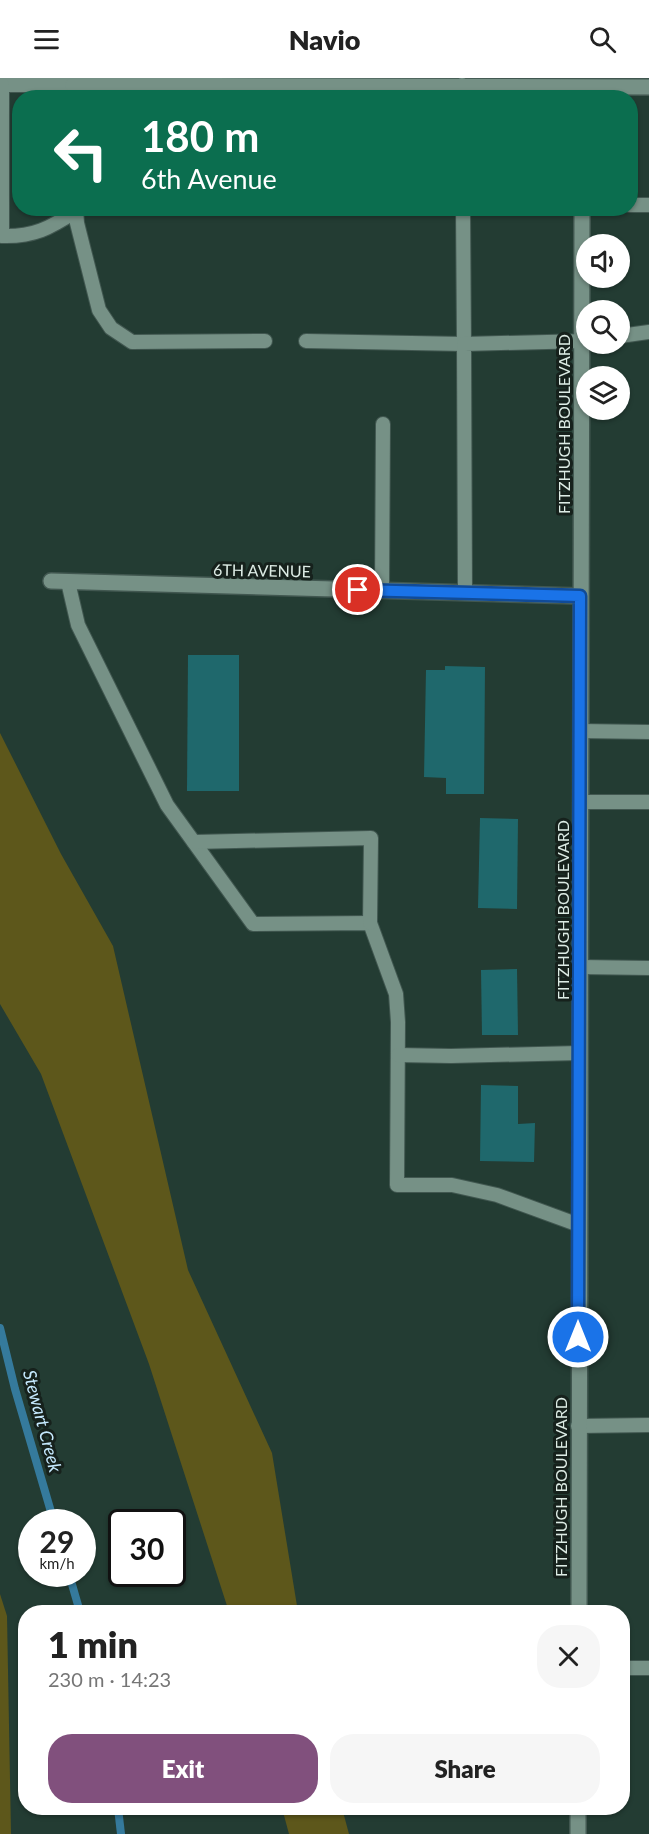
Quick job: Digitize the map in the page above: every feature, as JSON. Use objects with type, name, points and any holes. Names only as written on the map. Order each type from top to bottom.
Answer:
[{"type":"street","points":[[73,87],[365,90]]},
{"type":"street","points":[[492,90],[649,87]]},
{"type":"street","name":"FITZHUGH BOULEVARD","points":[[582,216],[583,300]]},
{"type":"street","name":"FITZHUGH BOULEVARD","points":[[579,1605],[580,596],[584,354]]},
{"type":"street","name":"6TH AVENUE","points":[[51,581],[580,596]]},
{"type":"street","points":[[578,1815],[578,1834]]},
{"type":"lane","points":[[68,216],[51,228],[25,237],[2,237],[1,85],[73,87]]},
{"type":"lane","points":[[76,216],[99,310],[111,328],[132,342],[265,341]]},
{"type":"lane","points":[[463,216],[465,593]]},
{"type":"lane","points":[[630,335],[649,332]]},
{"type":"lane","points":[[306,341],[464,345],[576,342]]},
{"type":"lane","points":[[382,591],[383,424]]},
{"type":"lane","points":[[68,582],[78,625],[167,805],[253,924],[370,923]]},
{"type":"lane","points":[[580,731],[649,732]]},
{"type":"lane","points":[[580,802],[649,802]]},
{"type":"lane","points":[[194,842],[371,838],[370,923],[396,994],[397,1185],[452,1185],[497,1195],[579,1225]]},
{"type":"lane","points":[[580,967],[649,968]]},
{"type":"lane","points":[[398,1055],[579,1053]]},
{"type":"lane","points":[[578,1426],[649,1425]]},
{"type":"lane","points":[[630,1668],[649,1668]]},
{"type":"shaded area","points":[[0,733],[61,854],[113,946],[188,1270],[272,1453],[297,1605],[227,1605],[149,1364],[41,1074],[0,1004]]},
{"type":"shaded area","points":[[0,1594],[7,1616],[11,1834],[0,1834]]},
{"type":"shaded area","points":[[284,1815],[344,1815],[349,1834],[289,1834]]},
{"type":"building","points":[[188,655],[239,655],[239,791],[187,791]]},
{"type":"building","points":[[445,666],[485,667],[484,794],[446,794],[446,778],[424,777],[426,670],[445,670]]},
{"type":"building","points":[[480,818],[518,819],[517,909],[478,908]]},
{"type":"building","points":[[517,969],[518,1035],[482,1035],[481,970]]},
{"type":"building","points":[[481,1085],[518,1086],[518,1124],[535,1123],[534,1162],[480,1161]]},
{"type":"waterway","name":"Stewart Creek","points":[[0,1328],[15,1389],[50,1509]]},
{"type":"waterway","name":"Stewart Creek","points":[[73,1587],[78,1605]]},
{"type":"waterway","name":"Stewart Creek","points":[[119,1815],[121,1834]]},
{"type":"route","points":[[358,590],[580,596],[578,1337]]}]
